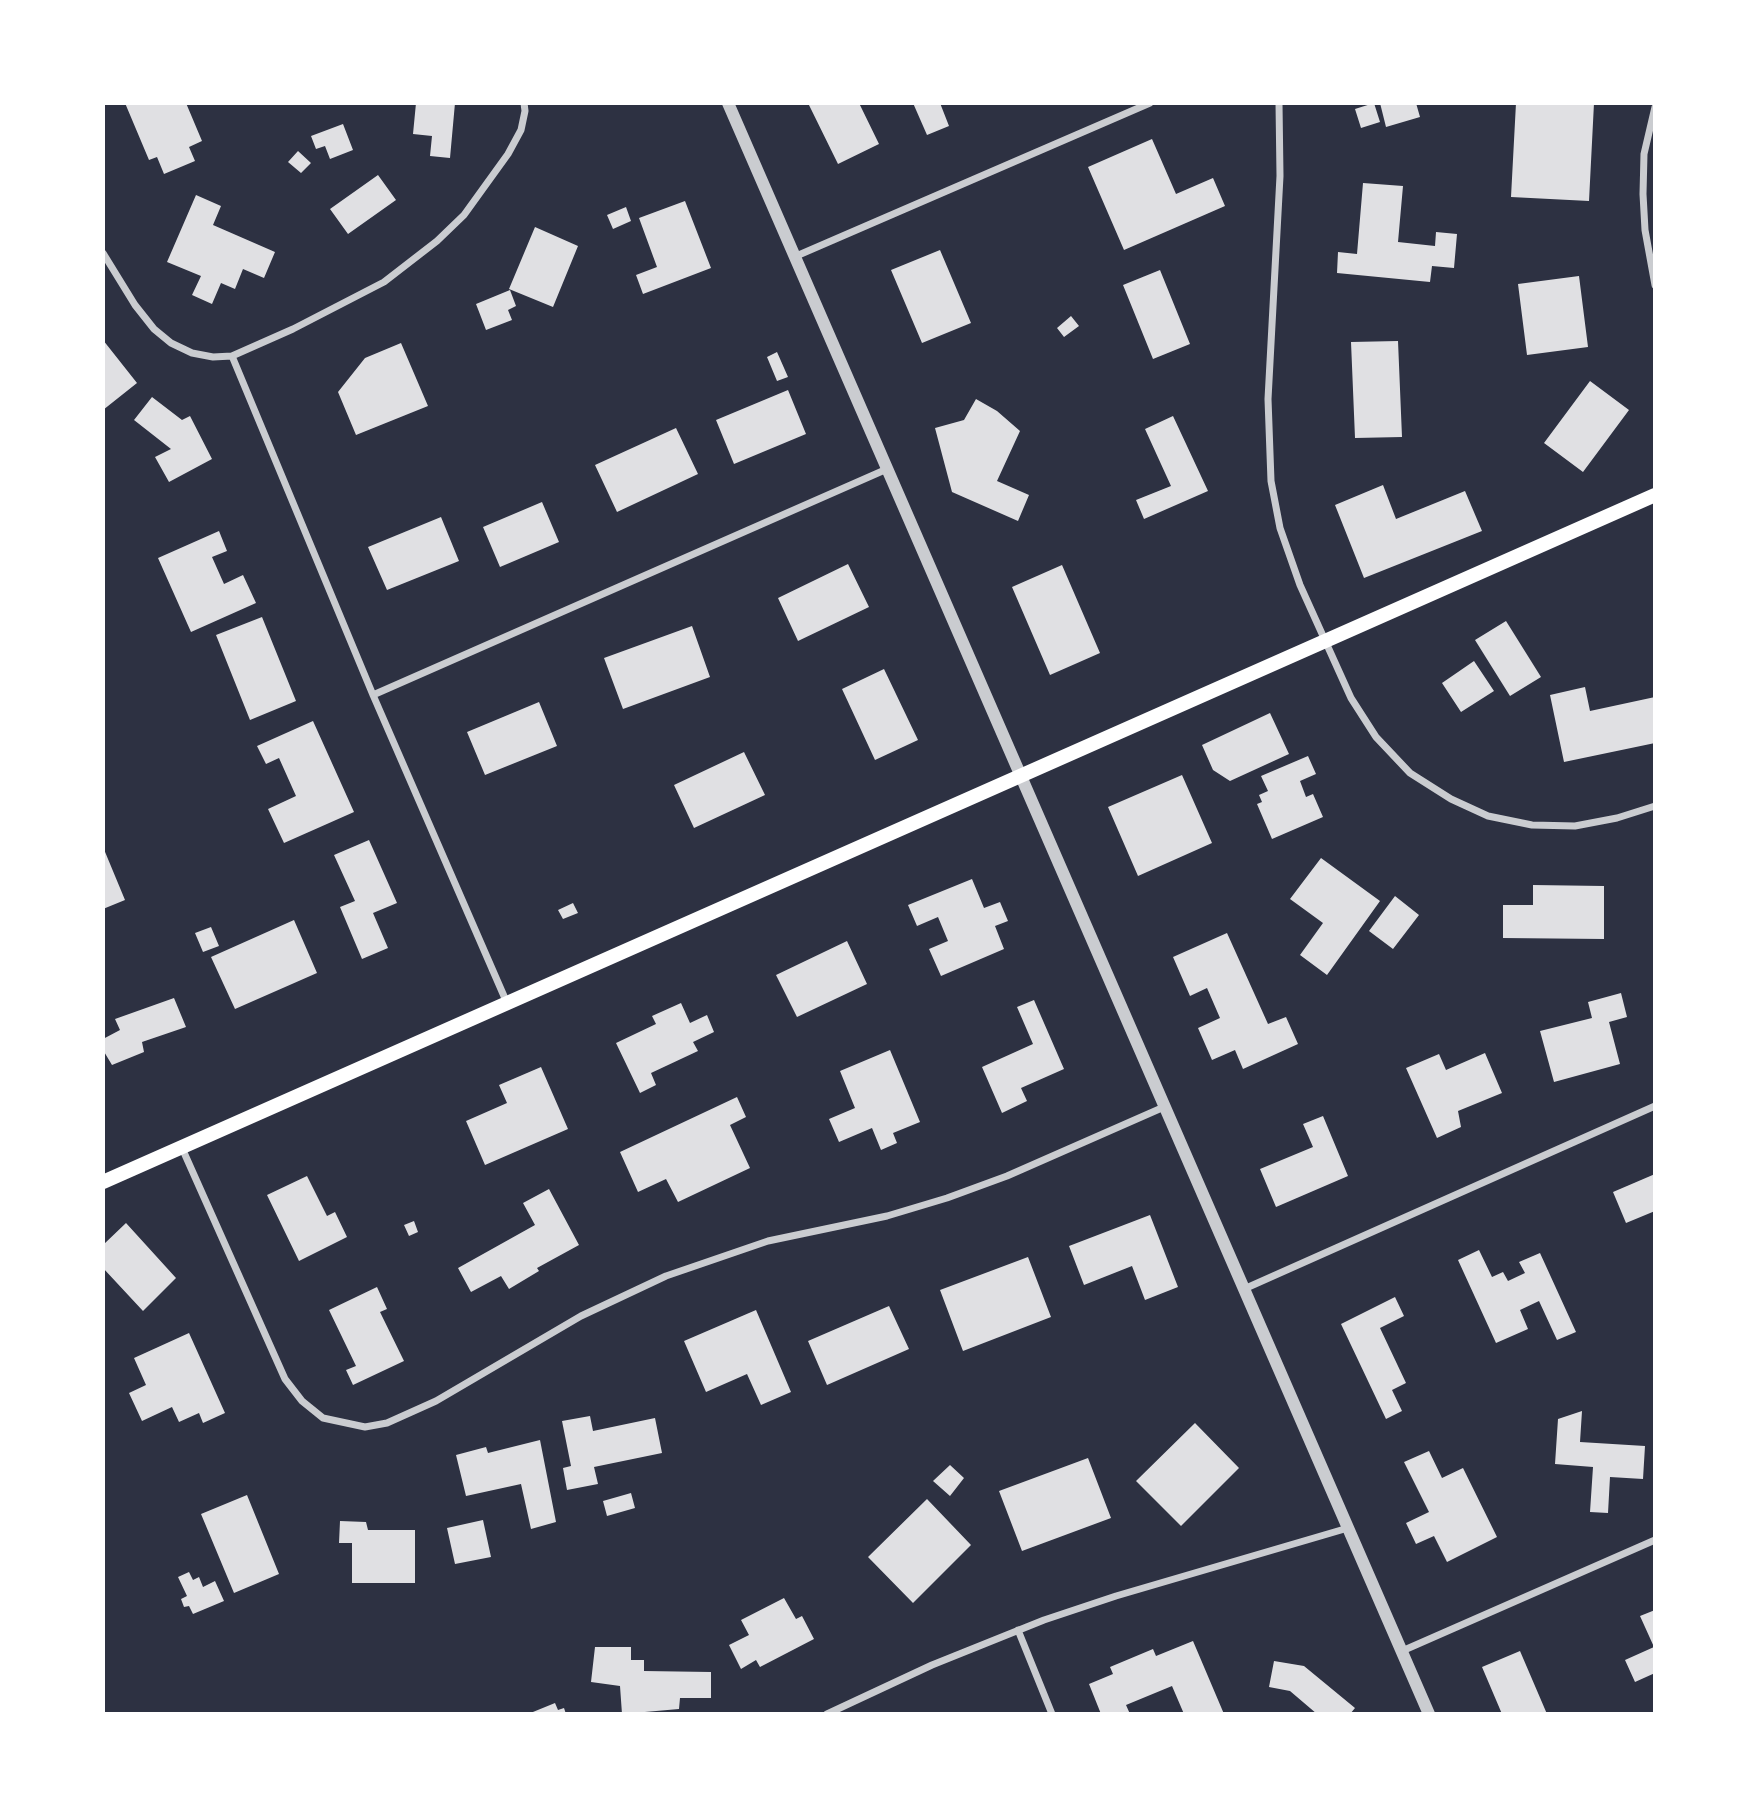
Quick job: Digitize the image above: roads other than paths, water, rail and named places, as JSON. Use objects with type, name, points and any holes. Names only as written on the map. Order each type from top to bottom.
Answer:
[{"type":"main road","points":[[103,1182],[1655,495]]},
{"type":"street","points":[[103,253],[135,305],[154,329],[171,343],[192,353],[213,357],[232,356],[293,329],[384,282],[437,241],[464,215],[508,154],[521,130],[524,103]]},
{"type":"street","points":[[728,103],[1429,1714]]},
{"type":"street","points":[[794,257],[1150,103]]},
{"type":"street","points":[[1279,103],[1280,176],[1268,399],[1268,459],[1280,527],[1300,585],[1351,698],[1376,737],[1410,773],[1451,799],[1488,816],[1553,826],[1596,823],[1655,806]]},
{"type":"street","points":[[1655,107],[1644,154],[1643,194],[1645,230],[1655,285]]},
{"type":"street","points":[[232,356],[373,695],[507,1003]]},
{"type":"street","points":[[373,695],[887,469]]},
{"type":"street","points":[[1243,1289],[1655,1106]]},
{"type":"street","points":[[182,1148],[285,1379],[302,1401],[323,1418],[351,1426],[377,1425],[408,1415],[463,1387],[581,1316],[666,1276],[768,1241],[887,1216],[934,1202],[1007,1176],[1164,1107]]},
{"type":"street","points":[[827,1714],[932,1665],[1018,1630],[1116,1596],[1348,1528]]},
{"type":"street","points":[[1402,1651],[1655,1540]]},
{"type":"street","points":[[1018,1630],[1052,1714]]}]
